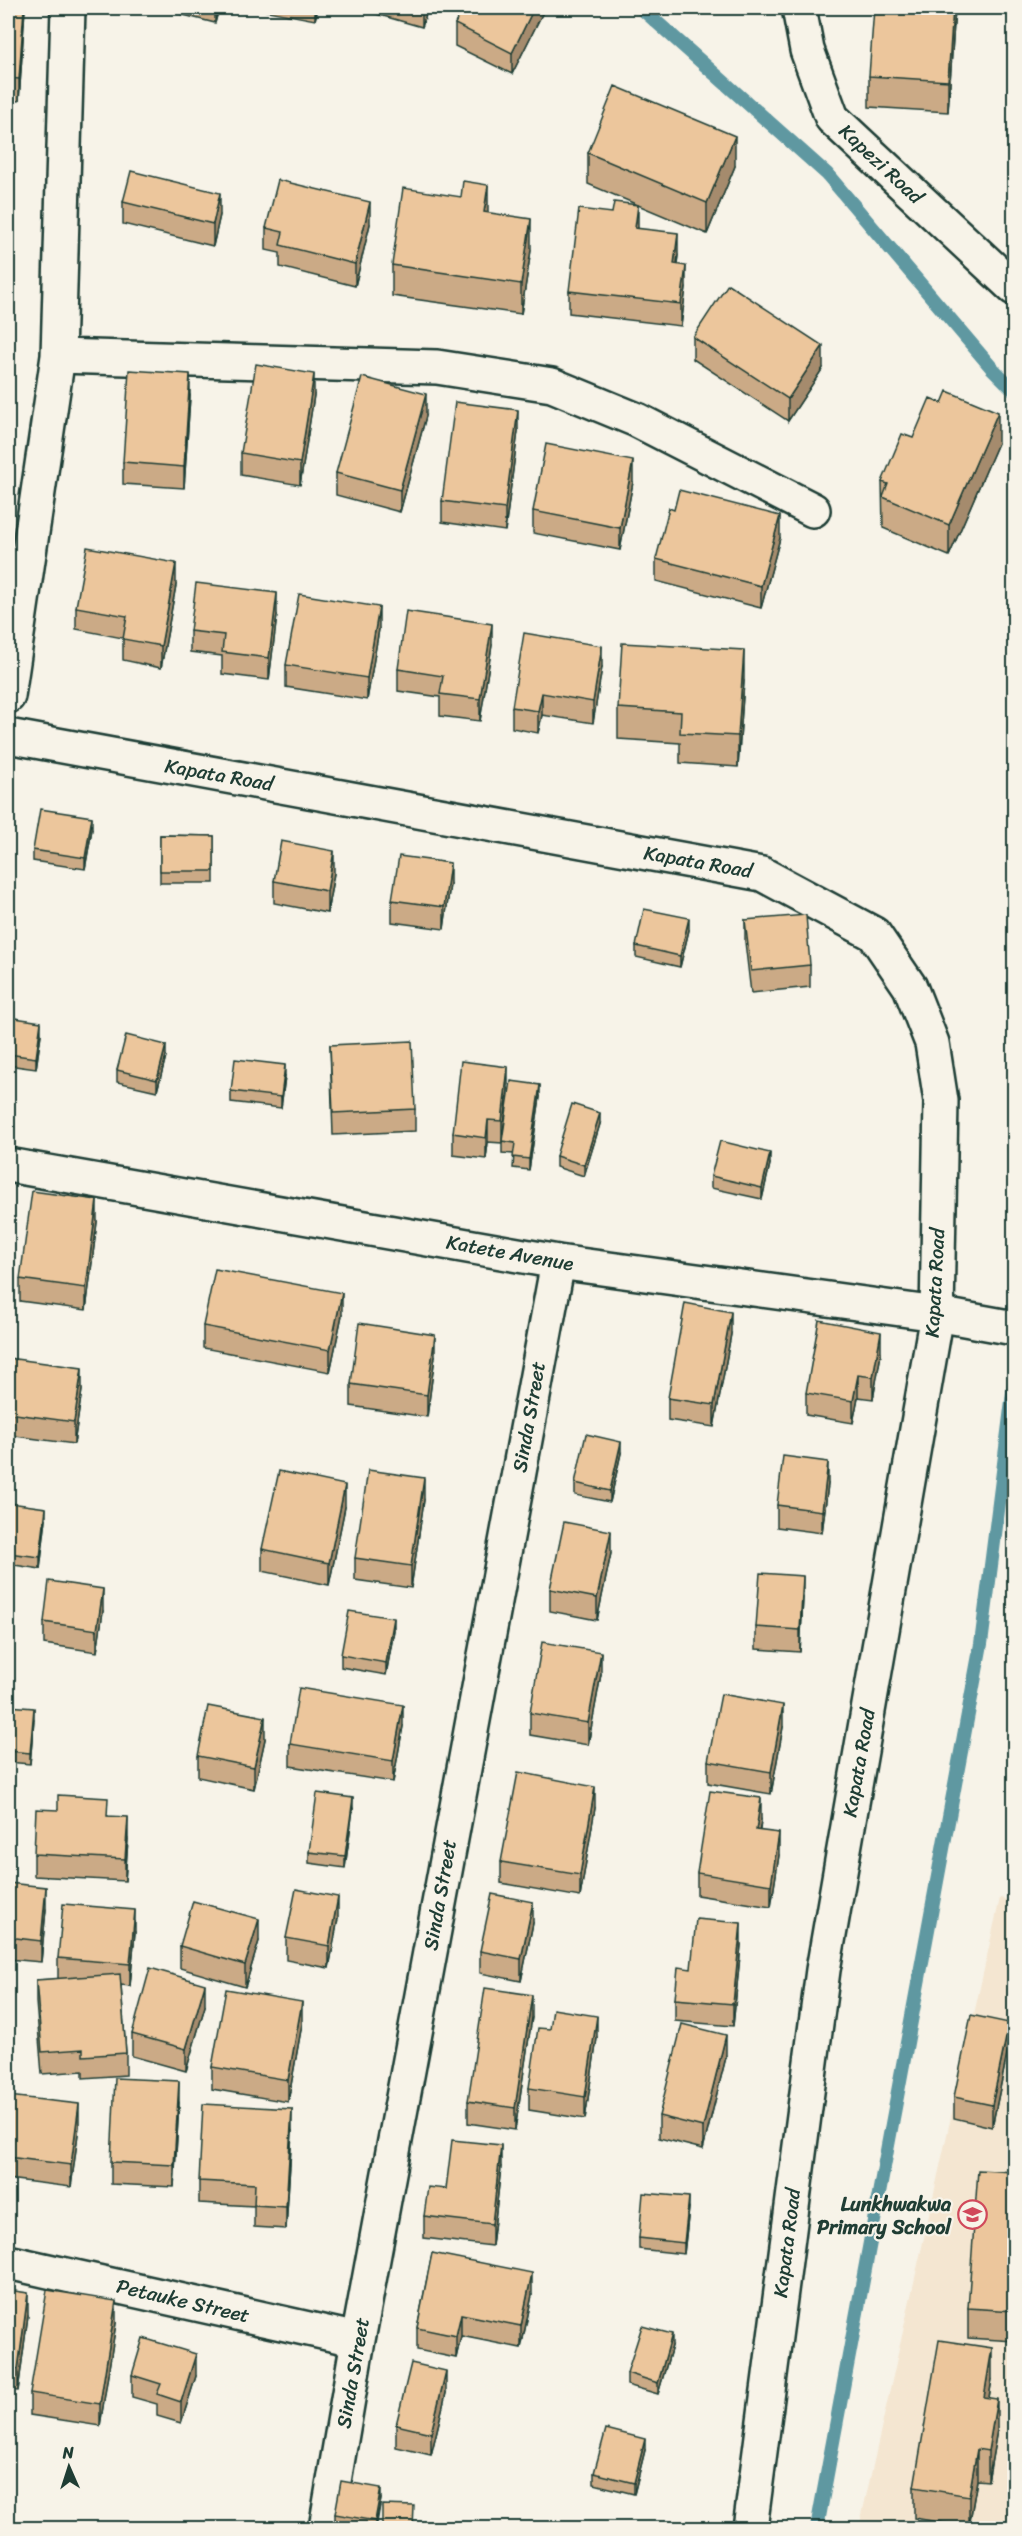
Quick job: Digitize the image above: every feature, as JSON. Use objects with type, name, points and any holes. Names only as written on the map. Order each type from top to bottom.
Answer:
[{"type":"street","points":[[8,696],[58,356],[68,8]]},
{"type":"street","name":"Kapezi Road","points":[[799,8],[807,50],[832,118],[1014,288]]},
{"type":"street","points":[[58,356],[437,367],[552,385],[637,420],[813,510]]},
{"type":"street","name":"Kapata Road","points":[[8,736],[762,874],[874,934],[910,987],[932,1043],[941,1101],[937,1314],[823,1970],[750,2529]]},
{"type":"street","name":"Katete Avenue","points":[[8,1165],[558,1262],[937,1314],[1007,1326]]},
{"type":"street","name":"Sinda Street","points":[[326,2529],[358,2340],[558,1262]]},
{"type":"street","name":"Petauke Street","points":[[8,2262],[358,2340]]},
{"type":"shaded area","name":"Lunkhwakwa Primary School","points":[[1000,1898],[1014,1901],[1014,2528],[859,2528]]},
{"type":"building","points":[[8,8],[24,8],[19,79],[8,78]]},
{"type":"building","points":[[463,8],[534,8],[512,53],[455,24]]},
{"type":"building","points":[[874,8],[953,8],[948,81],[869,76]]},
{"type":"building","points":[[615,86],[735,136],[707,203],[588,153]]},
{"type":"building","points":[[131,171],[220,193],[213,224],[123,202]]},
{"type":"building","points":[[278,180],[370,202],[355,264],[280,245],[283,232],[266,228]]},
{"type":"building","points":[[463,181],[488,185],[484,212],[531,219],[521,284],[392,265],[403,188],[461,197]]},
{"type":"building","points":[[614,202],[638,205],[635,228],[678,233],[674,264],[686,266],[681,304],[569,291],[579,209],[612,213]]},
{"type":"building","points":[[728,284],[823,346],[788,399],[693,337]]},
{"type":"building","points":[[256,364],[314,374],[300,463],[241,453]]},
{"type":"building","points":[[129,370],[190,374],[184,467],[123,462]]},
{"type":"building","points":[[362,377],[426,394],[400,490],[336,473]]},
{"type":"building","points":[[947,391],[998,412],[949,525],[883,497],[888,484],[882,482],[902,434],[913,438],[930,398],[942,403]]},
{"type":"building","points":[[455,402],[518,410],[505,509],[442,501]]},
{"type":"building","points":[[546,444],[633,461],[620,528],[533,511]]},
{"type":"building","points":[[679,490],[780,516],[761,586],[656,559],[669,508],[674,510]]},
{"type":"building","points":[[87,547],[176,563],[161,646],[123,639],[127,616],[76,607]]},
{"type":"building","points":[[196,583],[277,593],[269,658],[222,652],[224,635],[190,631]]},
{"type":"building","points":[[299,594],[379,607],[367,678],[286,665]]},
{"type":"building","points":[[406,611],[492,624],[480,699],[440,694],[443,676],[398,669]]},
{"type":"building","points":[[524,633],[602,646],[593,702],[542,693],[538,711],[512,707]]},
{"type":"building","points":[[622,643],[744,650],[738,736],[680,733],[681,712],[618,708]]},
{"type":"building","points":[[40,809],[92,817],[85,858],[33,850]]},
{"type":"building","points":[[160,835],[214,836],[214,871],[160,871]]},
{"type":"building","points":[[281,841],[334,851],[327,891],[274,881]]},
{"type":"building","points":[[399,856],[450,863],[444,907],[392,900]]},
{"type":"building","points":[[644,909],[689,918],[680,956],[636,946]]},
{"type":"building","points":[[806,915],[810,965],[751,971],[745,920]]},
{"type":"building","points":[[8,1017],[41,1022],[36,1058],[8,1054]]},
{"type":"building","points":[[126,1035],[166,1045],[157,1080],[117,1070]]},
{"type":"building","points":[[412,1041],[415,1109],[333,1113],[330,1045]]},
{"type":"building","points":[[235,1059],[285,1065],[281,1097],[231,1091]]},
{"type":"building","points":[[461,1061],[508,1067],[502,1121],[488,1120],[486,1138],[453,1133]]},
{"type":"building","points":[[511,1081],[540,1085],[529,1159],[513,1157],[515,1143],[502,1141]]},
{"type":"building","points":[[572,1104],[600,1113],[584,1165],[556,1156]]},
{"type":"building","points":[[720,1141],[770,1153],[762,1188],[711,1176]]},
{"type":"building","points":[[32,1191],[97,1200],[86,1288],[20,1279]]},
{"type":"building","points":[[215,1269],[342,1293],[330,1350],[203,1326]]},
{"type":"building","points":[[685,1303],[731,1312],[714,1405],[668,1398]]},
{"type":"building","points":[[819,1320],[881,1332],[873,1377],[858,1375],[853,1401],[806,1393]]},
{"type":"building","points":[[359,1323],[435,1335],[427,1395],[351,1384]]},
{"type":"building","points":[[8,1358],[82,1368],[74,1422],[8,1413]]},
{"type":"building","points":[[586,1434],[621,1442],[610,1491],[575,1483]]},
{"type":"building","points":[[783,1456],[828,1462],[822,1511],[777,1505]]},
{"type":"building","points":[[368,1470],[424,1478],[411,1566],[355,1558]]},
{"type":"building","points":[[279,1471],[345,1485],[329,1563],[262,1549]]},
{"type":"building","points":[[10,1503],[46,1508],[40,1557],[8,1553]]},
{"type":"building","points":[[564,1522],[611,1531],[597,1598],[550,1589]]},
{"type":"building","points":[[760,1573],[803,1576],[800,1630],[756,1627]]},
{"type":"building","points":[[49,1581],[103,1589],[97,1630],[44,1622]]},
{"type":"building","points":[[349,1611],[394,1618],[386,1663],[341,1655]]},
{"type":"building","points":[[542,1642],[601,1652],[588,1723],[530,1713]]},
{"type":"building","points":[[299,1688],[403,1705],[393,1761],[290,1744]]},
{"type":"building","points":[[721,1694],[783,1705],[771,1772],[708,1761]]},
{"type":"building","points":[[8,1706],[34,1708],[30,1753],[8,1751]]},
{"type":"building","points":[[208,1706],[265,1717],[254,1767],[198,1756]]},
{"type":"building","points":[[518,1772],[595,1787],[580,1875],[501,1862]]},
{"type":"building","points":[[710,1791],[761,1798],[756,1830],[779,1833],[771,1885],[697,1873]]},
{"type":"building","points":[[317,1793],[353,1798],[345,1856],[309,1852]]},
{"type":"building","points":[[58,1795],[108,1798],[107,1816],[128,1817],[125,1859],[34,1854],[36,1809],[58,1810]]},
{"type":"building","points":[[8,1883],[46,1887],[41,1941],[8,1937]]},
{"type":"building","points":[[296,1889],[338,1897],[329,1946],[286,1938]]},
{"type":"building","points":[[492,1894],[533,1902],[521,1959],[480,1951]]},
{"type":"building","points":[[193,1901],[259,1919],[245,1965],[180,1946]]},
{"type":"building","points":[[63,1904],[135,1910],[130,1964],[58,1958]]},
{"type":"building","points":[[696,1919],[741,1923],[733,2004],[675,1999],[678,1967],[691,1969]]},
{"type":"building","points":[[150,1968],[205,1984],[186,2049],[132,2034]]},
{"type":"building","points":[[120,1974],[126,2053],[83,2056],[83,2049],[42,2052],[36,1980]]},
{"type":"building","points":[[485,1988],[532,1995],[515,2108],[468,2101]]},
{"type":"building","points":[[226,1989],[302,2002],[288,2080],[212,2067]]},
{"type":"building","points":[[553,2009],[597,2016],[585,2097],[529,2088],[538,2028],[550,2029]]},
{"type":"building","points":[[971,2015],[1009,2023],[992,2105],[954,2097]]},
{"type":"building","points":[[682,2024],[726,2035],[703,2127],[659,2116]]},
{"type":"building","points":[[115,2078],[179,2081],[174,2165],[111,2162]]},
{"type":"building","points":[[8,2096],[79,2104],[71,2165],[8,2157]]},
{"type":"building","points":[[203,2104],[292,2109],[286,2207],[254,2205],[255,2184],[199,2181]]},
{"type":"building","points":[[452,2140],[501,2145],[492,2224],[424,2216],[428,2187],[446,2189]]},
{"type":"building","points":[[978,2170],[1014,2172],[1014,2311],[968,2308]]},
{"type":"building","points":[[643,2193],[689,2197],[684,2243],[639,2238]]},
{"type":"building","points":[[432,2253],[532,2273],[521,2326],[461,2314],[456,2336],[417,2328]]},
{"type":"building","points":[[8,2290],[28,2293],[18,2369],[8,2368]]},
{"type":"building","points":[[47,2290],[116,2301],[100,2404],[30,2393]]},
{"type":"building","points":[[642,2326],[672,2334],[658,2383],[627,2373]]},
{"type":"building","points":[[143,2338],[196,2354],[181,2402],[157,2394],[161,2384],[132,2375]]},
{"type":"building","points":[[939,2340],[992,2348],[984,2397],[997,2399],[988,2451],[977,2449],[969,2496],[914,2487]]},
{"type":"building","points":[[411,2363],[446,2371],[431,2433],[396,2425]]},
{"type":"building","points":[[606,2429],[645,2439],[634,2483],[594,2473]]},
{"type":"building","points":[[341,2481],[381,2488],[375,2521],[335,2514]]},
{"type":"building","points":[[382,2505],[414,2506],[413,2529],[382,2529]]},
{"type":"waterway","points":[[641,8],[827,174],[991,367],[1014,390]]},
{"type":"waterway","points":[[817,2528],[981,1644],[1014,1385]]},
{"type":"place","name":"Lunkhwakwa Primary School","points":[[972,2215]]}]
